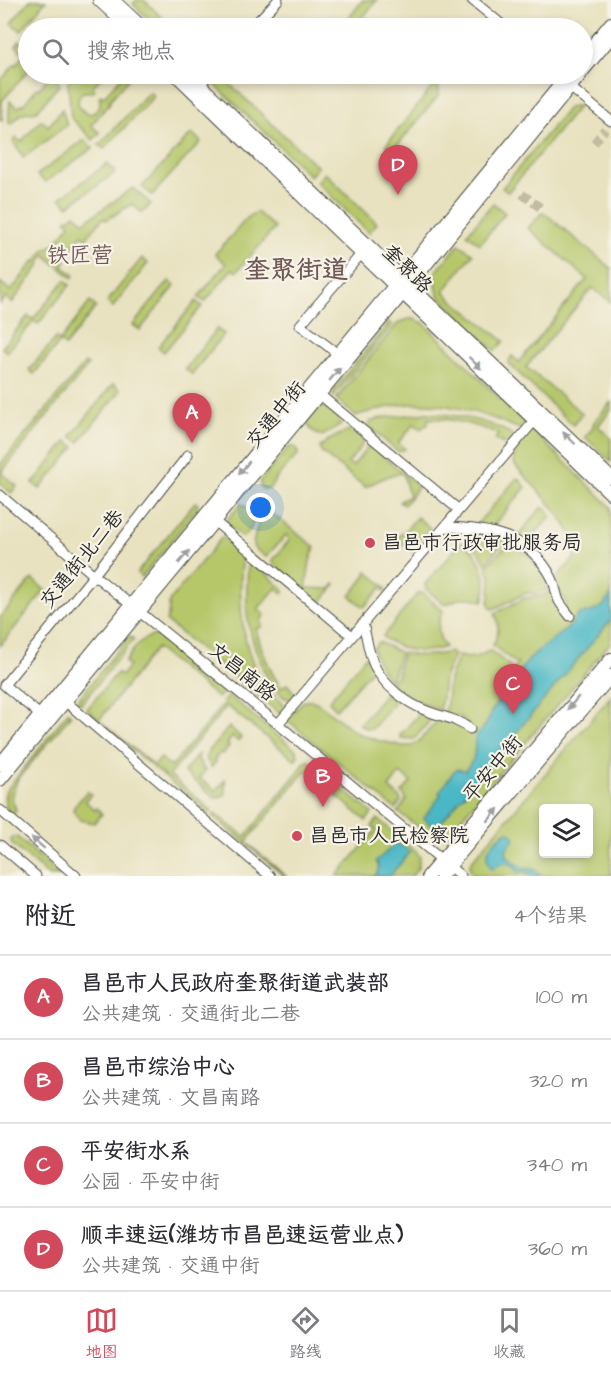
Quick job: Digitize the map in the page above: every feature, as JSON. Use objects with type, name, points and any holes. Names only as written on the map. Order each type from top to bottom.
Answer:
[{"type":"main road","points":[[99,0],[118,18]]},
{"type":"main road","points":[[113,0],[132,18]]},
{"type":"main road","points":[[593,45],[611,23]]},
{"type":"main road","name":"交通中街","points":[[593,59],[611,37]]},
{"type":"main road","name":"奎聚路","points":[[192,84],[402,285],[611,478]]},
{"type":"main road","name":"奎聚路","points":[[195,84],[362,253],[402,285],[611,494]]},
{"type":"main road","name":"交通中街","points":[[0,764],[40,715],[214,521],[319,394],[402,285],[562,84]]},
{"type":"main road","name":"交通中街","points":[[0,780],[65,702],[135,608],[338,354],[402,285]]},
{"type":"main road","name":"平安中街","points":[[444,868],[611,659]]},
{"type":"main road","name":"平安中街","points":[[428,876],[444,868],[611,676]]},
{"type":"street","points":[[261,18],[278,0]]},
{"type":"street","points":[[472,0],[494,18]]},
{"type":"street","points":[[197,87],[200,84]]},
{"type":"street","points":[[572,84],[609,124]]},
{"type":"street","points":[[338,354],[300,325],[362,253]]},
{"type":"street","points":[[319,394],[459,510]]},
{"type":"street","points":[[278,724],[535,420]]},
{"type":"street","name":"交通街北二巷","points":[[40,715],[4,685],[188,455]]},
{"type":"street","name":"文昌南路","points":[[0,495],[94,575],[278,724],[444,868],[461,876]]},
{"type":"street","points":[[214,521],[352,636]]},
{"type":"street","points":[[445,526],[471,527],[493,532],[512,538],[529,549],[552,579],[560,603],[570,616]]},
{"type":"street","points":[[363,624],[374,664],[392,689],[426,711],[453,718],[470,729]]},
{"type":"street","points":[[65,702],[270,876]]},
{"type":"street","points":[[0,810],[76,876]]},
{"type":"street","points":[[0,845],[36,876]]},
{"type":"green space","points":[[30,0],[46,0],[31,18],[18,18],[18,29],[11,23]]},
{"type":"green space","points":[[137,0],[144,0],[163,18],[148,18],[133,4]]},
{"type":"green space","points":[[363,0],[377,0],[362,18],[349,18]]},
{"type":"green space","points":[[18,62],[18,83],[2,101],[2,121],[0,119],[0,80]]},
{"type":"green space","points":[[43,84],[60,84],[37,111],[22,113],[11,124],[9,123],[10,101],[18,108],[37,88],[39,89]]},
{"type":"green space","points":[[68,84],[95,84],[92,87],[95,90],[83,92],[78,102],[80,109],[91,114],[99,107],[101,95],[103,97],[115,84],[124,84],[91,125],[100,133],[93,140],[71,118]]},
{"type":"green space","points":[[214,84],[230,84],[318,167],[310,176]]},
{"type":"green space","points":[[433,86],[439,87],[439,95],[393,151],[386,145]]},
{"type":"green space","points":[[149,92],[154,96],[104,149],[99,145]]},
{"type":"green space","points":[[579,106],[508,192],[502,188],[568,108]]},
{"type":"green space","points":[[62,109],[67,125],[23,158],[13,141],[16,138],[21,142],[41,120],[48,126]]},
{"type":"green space","points":[[192,133],[201,142],[152,195],[142,187]]},
{"type":"green space","points":[[84,140],[93,148],[45,182],[37,175]]},
{"type":"green space","points":[[107,164],[116,172],[68,206],[60,198]]},
{"type":"green space","points":[[325,173],[377,223],[369,233],[317,182]]},
{"type":"green space","points":[[133,188],[151,204],[142,213],[132,204],[106,220],[103,218],[86,238],[82,235],[64,258],[66,261],[62,266],[74,275],[72,278],[45,255],[41,264],[12,303],[6,297],[0,304],[0,282],[11,291],[45,249],[54,245],[70,224],[66,220],[68,218],[75,214],[84,222]]},
{"type":"green space","points":[[493,203],[505,213],[480,244],[467,234]]},
{"type":"green space","points":[[257,212],[275,228],[236,272],[232,269],[205,302],[198,297],[226,264],[215,254],[249,216]]},
{"type":"green space","points":[[543,212],[611,268],[611,302],[592,288],[526,367],[582,413],[573,425],[508,363],[512,356],[519,362],[587,279],[528,228]]},
{"type":"green space","points":[[459,244],[473,254],[444,291],[504,341],[495,351],[438,295],[436,272]]},
{"type":"green space","points":[[142,258],[148,263],[113,307],[107,302]]},
{"type":"green space","points":[[65,280],[70,285],[38,324],[34,321],[7,352],[2,348],[28,316],[33,319]]},
{"type":"green space","points":[[169,281],[175,286],[140,330],[133,325]]},
{"type":"green space","points":[[196,301],[202,306],[164,352],[158,347]]},
{"type":"green space","points":[[90,302],[96,307],[65,346],[60,342],[34,374],[29,370],[56,338],[60,341]]},
{"type":"green space","points":[[408,319],[424,323],[526,424],[521,429],[475,412],[430,404],[394,406],[355,416],[336,399],[397,324]]},
{"type":"green space","points":[[389,322],[392,325],[333,397],[335,388]]},
{"type":"green space","points":[[217,329],[224,334],[192,374],[185,369]]},
{"type":"green space","points":[[85,363],[88,365],[1,473],[17,486],[11,493],[0,484],[0,465]]},
{"type":"green space","points":[[113,384],[121,390],[79,442],[71,436]]},
{"type":"green space","points":[[611,402],[611,410],[598,426],[611,438],[611,462],[585,437]]},
{"type":"green space","points":[[320,406],[333,413],[341,425],[322,436],[313,431],[307,423]]},
{"type":"green space","points":[[427,413],[481,421],[511,434],[512,439],[509,443],[504,444],[495,440],[498,433],[454,421],[428,419],[428,425],[421,429],[414,424],[398,443],[405,449],[398,452],[368,426],[370,422],[381,418]]},
{"type":"green space","points":[[531,429],[611,507],[611,642],[446,836],[433,838],[398,812],[406,800],[402,793],[411,782],[400,773],[389,788],[401,801],[395,809],[287,720],[302,702],[311,700],[355,732],[403,746],[412,746],[420,740],[439,719],[469,725],[460,717],[443,713],[447,704],[449,679],[458,656],[475,657],[489,650],[510,666],[511,671],[518,663],[493,645],[498,629],[495,613],[525,598],[541,596],[552,591],[564,615],[566,605],[556,582],[561,572],[575,557],[575,543],[562,519],[515,465],[515,450]]},
{"type":"green space","points":[[353,430],[364,439],[363,444],[348,463],[353,466],[371,446],[419,486],[404,505],[399,502],[409,496],[403,473],[388,476],[365,487],[321,452],[320,447],[327,441]]},
{"type":"green space","points":[[67,441],[75,447],[40,489],[33,483]]},
{"type":"green space","points":[[289,447],[296,448],[298,455],[281,472],[269,489],[263,489],[260,481]]},
{"type":"green space","points":[[518,478],[526,487],[492,527],[479,525],[478,523]]},
{"type":"green space","points":[[195,502],[198,504],[197,509],[142,577],[137,573]]},
{"type":"green space","points":[[241,504],[254,514],[251,527],[242,537],[225,523]]},
{"type":"green space","points":[[541,508],[547,509],[551,516],[527,543],[517,537]]},
{"type":"green space","points":[[270,512],[315,547],[310,561],[306,588],[331,589],[334,584],[336,585],[320,603],[273,563],[290,539],[286,535],[266,557],[254,548],[258,525],[262,517]]},
{"type":"green space","points":[[417,517],[430,528],[413,548],[417,553],[413,553],[395,537],[403,533]]},
{"type":"green space","points":[[473,531],[508,541],[496,550],[486,564],[481,554],[466,538]]},
{"type":"green space","points":[[222,537],[243,554],[240,590],[247,646],[261,680],[285,707],[280,714],[166,621],[170,600]]},
{"type":"green space","points":[[462,542],[479,560],[485,576],[483,601],[465,598],[444,604],[426,589],[425,584]]},
{"type":"green space","points":[[511,543],[534,562],[552,587],[536,594],[526,593],[493,609],[489,605],[491,581],[487,567],[497,554]]},
{"type":"green space","points":[[250,564],[258,566],[284,590],[283,594],[276,588],[258,609],[265,615],[261,620],[262,627],[256,629],[269,667],[281,688],[287,684],[296,695],[292,700],[283,696],[267,677],[251,635],[247,613],[248,566]]},
{"type":"green space","points":[[367,571],[386,590],[381,588],[364,607],[350,596]]},
{"type":"green space","points":[[32,579],[45,590],[0,646],[0,618]]},
{"type":"green space","points":[[418,593],[423,593],[443,611],[438,629],[445,647],[428,651],[406,649],[383,636]]},
{"type":"green space","points":[[156,635],[224,691],[218,698],[156,648],[99,720],[154,766],[161,758],[171,767],[229,696],[297,751],[298,755],[295,760],[227,706],[169,775],[212,811],[210,814],[97,721],[98,719],[87,709],[117,673],[121,676],[129,666],[125,662],[138,645],[150,636]]},
{"type":"green space","points":[[129,636],[134,639],[81,704],[77,701]]},
{"type":"green space","points":[[379,642],[401,653],[390,681],[374,652],[373,648]]},
{"type":"green space","points":[[450,652],[454,655],[444,679],[439,710],[413,699],[391,683],[397,676],[403,653],[427,655]]},
{"type":"green space","points":[[365,657],[373,668],[336,709],[329,701]]},
{"type":"green space","points":[[388,690],[397,698],[396,700],[372,729],[360,725],[360,724]]},
{"type":"green space","points":[[611,696],[611,876],[476,876],[470,871],[470,863]]},
{"type":"green space","points":[[68,712],[71,715],[18,779],[12,795],[16,810],[11,817],[5,801],[6,791]]},
{"type":"green space","points":[[421,712],[433,717],[414,739],[401,738],[400,735]]},
{"type":"green space","points":[[229,727],[241,737],[238,741],[232,737],[227,744],[229,746],[214,760],[216,762],[211,768],[206,758],[207,753]]},
{"type":"green space","points":[[199,753],[198,759],[205,771],[199,778],[216,791],[225,780],[225,795],[222,797],[214,797],[184,772]]},
{"type":"green space","points":[[306,761],[318,768],[313,775],[306,770],[246,842],[286,876],[284,876],[213,816],[215,814],[245,837]]},
{"type":"green space","points":[[322,772],[372,813],[366,821],[317,779]]},
{"type":"green space","points":[[87,791],[91,794],[85,801],[102,814],[94,823],[80,820],[73,810]]},
{"type":"green space","points":[[378,819],[417,853],[420,857],[418,868],[412,876],[337,876],[376,830],[372,826]]},
{"type":"green space","points":[[13,837],[17,837],[61,876],[49,876],[12,844]]},
{"type":"water","points":[[611,593],[611,620],[434,828],[424,818],[441,795],[439,793],[454,771],[457,769],[465,771],[471,762],[474,755],[475,737],[487,723],[491,712],[514,677],[535,653],[569,627],[579,614],[591,612],[603,606]]},
{"type":"water","points":[[507,831],[515,838],[506,850],[507,856],[523,868],[534,869],[542,876],[534,876],[526,871],[520,872],[515,866],[505,863],[492,869],[488,863],[488,852],[493,843]]},
{"type":"water","points":[[397,843],[410,852],[390,876],[375,876],[378,868],[376,861]]},
{"type":"tunnel","points":[[594,143],[605,129]]},
{"type":"tunnel","points":[[522,194],[541,208]]},
{"type":"place","name":"顺丰速运(潍坊市昌邑速运营业点)","points":[[398,195]]},
{"type":"place","name":"昌邑市人民政府奎聚街道武装部","points":[[192,443]]},
{"type":"place","name":"昌邑市行政审批服务局","points":[[370,543]]},
{"type":"place","name":"平安街水系","points":[[513,714]]},
{"type":"place","name":"昌邑市综治中心","points":[[323,807]]},
{"type":"place","name":"昌邑市人民检察院","points":[[297,836]]},
{"type":"district","name":"铁匠营","points":[[80,255]]},
{"type":"district","name":"奎聚街道","points":[[296,270]]}]
